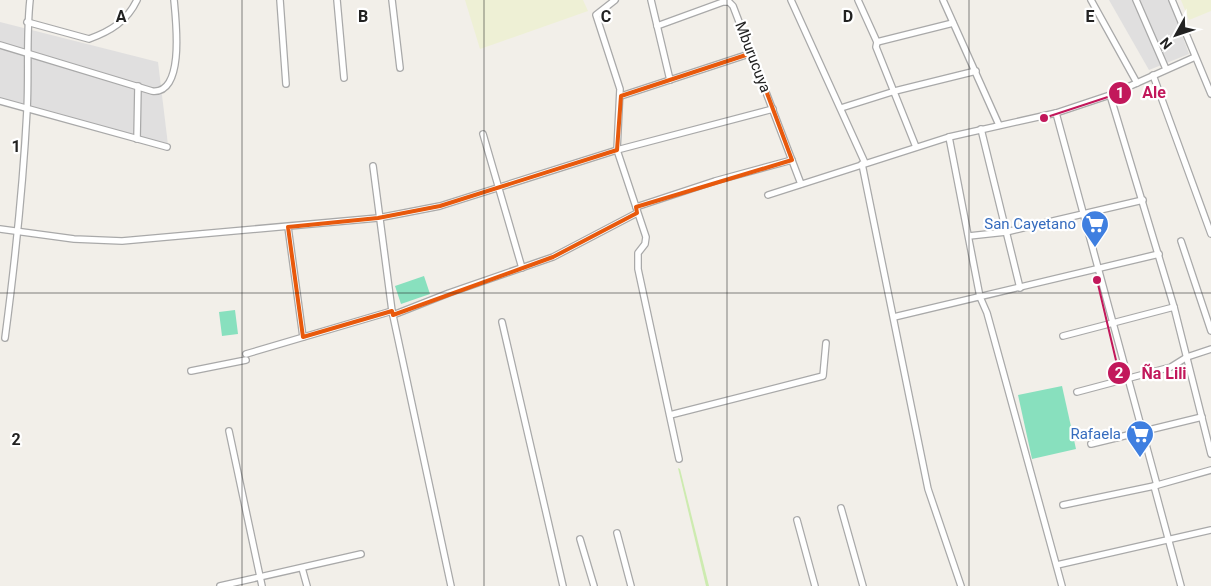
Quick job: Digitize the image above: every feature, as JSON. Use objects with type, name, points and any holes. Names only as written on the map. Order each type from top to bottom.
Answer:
[{"type":"street","points":[[5,338],[19,232],[27,108],[27,22],[30,0]]},
{"type":"street","points":[[27,22],[89,40],[117,26],[126,17],[137,0]]},
{"type":"street","points":[[0,45],[157,91],[166,88],[172,79],[175,68],[174,0]]},
{"type":"street","points":[[280,0],[286,84]]},
{"type":"street","points":[[336,0],[344,78]]},
{"type":"street","points":[[392,0],[400,68]]},
{"type":"street","points":[[615,0],[596,15],[621,96],[617,150],[646,242],[638,252],[638,269],[679,459]]},
{"type":"street","points":[[651,0],[670,80]]},
{"type":"street","points":[[791,0],[841,108],[863,164],[928,489],[960,586]]},
{"type":"street","points":[[858,0],[877,42],[876,47],[916,147]]},
{"type":"street","points":[[943,0],[999,125]]},
{"type":"street","points":[[1091,0],[1137,83]]},
{"type":"street","points":[[1136,0],[1166,69]]},
{"type":"street","points":[[1172,0],[1211,94]]},
{"type":"street","name":"Mburucuya","points":[[657,26],[729,2],[736,10],[802,184]]},
{"type":"street","points":[[877,42],[953,22]]},
{"type":"street","points":[[621,96],[752,53]]},
{"type":"street","points":[[768,195],[949,137],[1056,113],[1110,94],[1196,57]]},
{"type":"street","points":[[841,108],[895,91],[976,72]]},
{"type":"street","points":[[1153,75],[1211,234]]},
{"type":"street","points":[[137,139],[138,86]]},
{"type":"street","points":[[1110,94],[1174,307],[1211,454]]},
{"type":"street","points":[[0,101],[167,147]]},
{"type":"street","points":[[0,229],[67,238],[122,241],[378,218],[440,206],[617,150],[773,109]]},
{"type":"street","points":[[1056,113],[1128,378],[1181,586]]},
{"type":"street","points":[[981,129],[1020,288]]},
{"type":"street","points":[[483,134],[522,268]]},
{"type":"street","points":[[949,137],[980,297],[990,323],[1062,586]]},
{"type":"street","points":[[192,371],[246,357],[303,337],[392,313],[522,268],[553,257],[636,210],[715,181],[792,160]]},
{"type":"street","points":[[373,166],[378,218],[392,313],[451,586]]},
{"type":"street","points":[[969,236],[1006,232],[1143,200]]},
{"type":"street","points":[[288,227],[303,337]]},
{"type":"street","points":[[1181,240],[1211,331]]},
{"type":"street","points":[[894,317],[1159,254]]},
{"type":"street","points":[[1063,336],[1174,307]]},
{"type":"street","points":[[502,322],[563,586]]},
{"type":"street","points":[[670,415],[824,376],[826,343]]},
{"type":"street","points":[[1076,392],[1171,367],[1187,356],[1211,349]]},
{"type":"street","points":[[1091,444],[1202,417]]},
{"type":"street","points":[[229,431],[262,586]]},
{"type":"street","points":[[1063,505],[1156,486],[1211,470]]},
{"type":"street","points":[[841,508],[863,586]]},
{"type":"street","points":[[797,520],[815,586]]},
{"type":"street","points":[[1057,565],[1211,530]]},
{"type":"street","points":[[617,533],[631,586]]},
{"type":"street","points":[[580,540],[594,586]]},
{"type":"street","points":[[220,586],[361,554]]},
{"type":"street","points":[[302,568],[307,586]]},
{"type":"highlighted area","points":[[752,53],[792,160],[636,207],[637,213],[553,257],[393,315],[392,311],[303,337],[288,227],[378,218],[440,206],[617,150],[621,96]]},
{"type":"shaded area","points":[[1109,0],[1169,0],[1189,54],[1149,70]]},
{"type":"shaded area","points":[[0,22],[158,62],[168,145],[0,99]]},
{"type":"green space","points":[[465,0],[583,0],[588,11],[480,49]]},
{"type":"green space","points":[[1181,0],[1211,0],[1211,11],[1189,20]]},
{"type":"green space","points":[[424,276],[430,294],[401,304],[395,286]]},
{"type":"green space","points":[[235,310],[238,334],[222,336],[219,312]]},
{"type":"green space","points":[[1062,386],[1076,449],[1032,459],[1018,395]]},
{"type":"green space","points":[[678,468],[680,469],[709,586],[706,586]]},
{"type":"place","name":"Ale","points":[[1044,118]]},
{"type":"place","name":"San Cayetano","points":[[1095,248]]},
{"type":"place","name":"Ña Lili","points":[[1097,280]]},
{"type":"place","name":"Rafaela","points":[[1140,458]]}]
